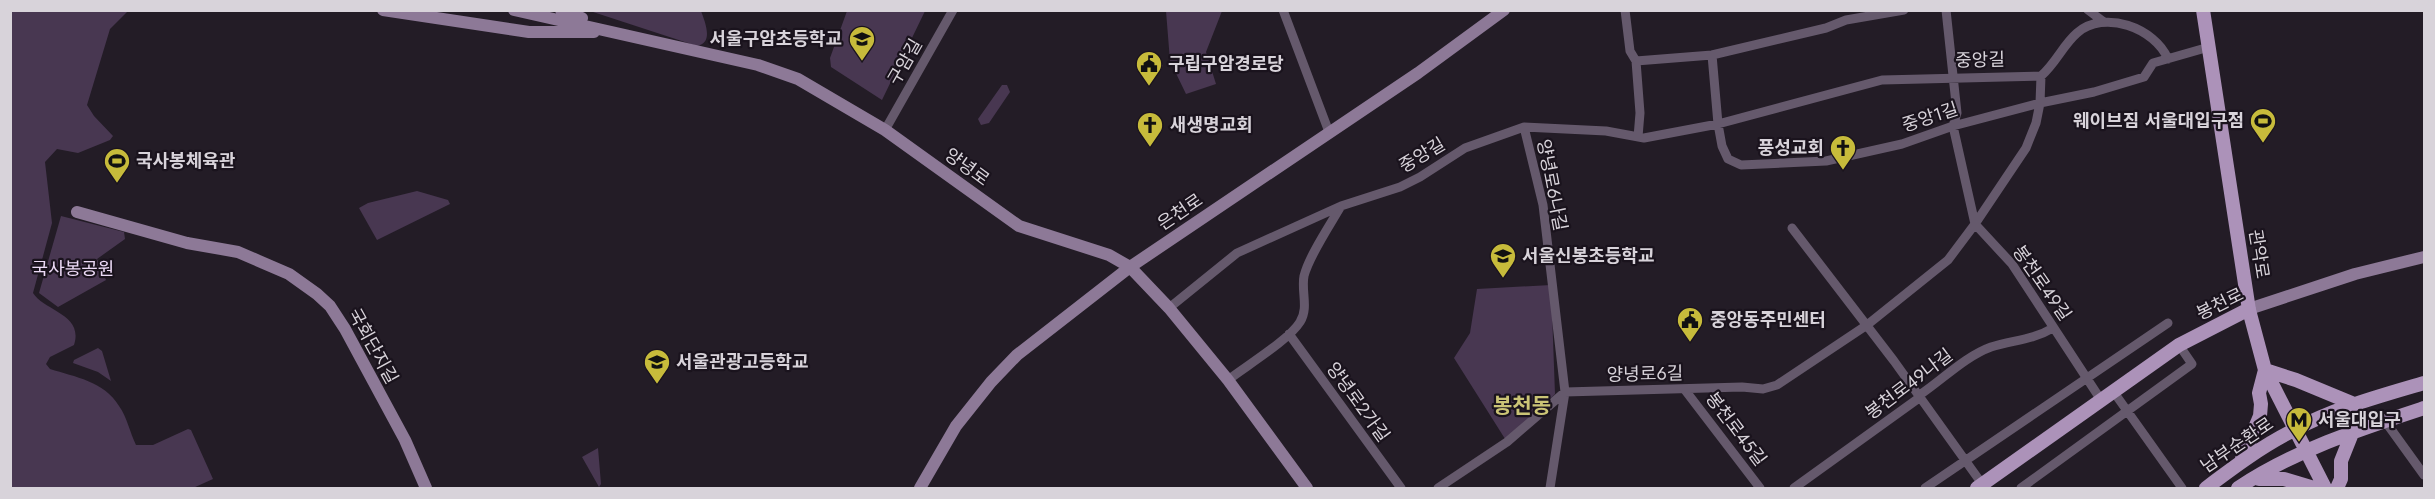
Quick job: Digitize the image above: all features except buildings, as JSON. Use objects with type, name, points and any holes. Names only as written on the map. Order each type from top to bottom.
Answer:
[{"type":"main road","points":[[383,10],[529,32],[619,32]]},
{"type":"main road","points":[[561,10],[619,32]]},
{"type":"main road","name":"은천로","points":[[920,489],[956,426],[991,382],[1017,355],[1130,267],[1418,73],[1504,10]]},
{"type":"main road","name":"관악로","points":[[2203,10],[2249,309],[2265,370],[2325,489]]},
{"type":"main road","name":"양녕로","points":[[514,11],[619,32],[775,70],[811,86],[885,129],[1019,226],[1109,255],[1130,267],[1169,308],[1227,380],[1307,489]]},
{"type":"main road","name":"국회단지길","points":[[77,212],[187,243],[238,252],[288,274],[317,294],[330,306],[342,324],[405,440],[426,489]]},
{"type":"main road","name":"봉천로","points":[[1982,487],[2179,345],[2249,309],[2355,274],[2424,257]]},
{"type":"main road","points":[[2240,462],[2260,416],[2259,393],[2265,370],[2354,404]]},
{"type":"main road","name":"남부순환로","points":[[2206,489],[2240,462],[2294,429],[2354,404],[2424,383]]},
{"type":"main road","name":"남부순환로","points":[[2238,489],[2306,452],[2353,431],[2424,408]]},
{"type":"main road","points":[[2337,489],[2341,479],[2341,460],[2353,431]]},
{"type":"main road","points":[[2251,480],[2284,478],[2314,489]]},
{"type":"street","name":"구암길","points":[[885,129],[953,10]]},
{"type":"street","points":[[1283,10],[1329,132]]},
{"type":"street","points":[[1625,10],[1630,51],[1636,61],[1640,113],[1638,137]]},
{"type":"street","points":[[1636,61],[1712,56],[1826,28],[1846,20],[1904,10]]},
{"type":"street","points":[[1946,10],[1957,112],[1953,126],[1975,224]]},
{"type":"street","points":[[2088,10],[2104,22]]},
{"type":"street","points":[[2041,76],[2053,66],[2079,30],[2104,22],[2124,23],[2144,33],[2160,45],[2168,59],[2209,47]]},
{"type":"street","points":[[1712,56],[1718,124]]},
{"type":"street","name":"중앙1길","points":[[1718,124],[1726,156],[1734,163],[1741,165],[1826,161],[1902,144],[1953,126],[2040,103],[2094,92],[2144,77],[2153,63],[2168,59]]},
{"type":"street","name":"중앙길","points":[[1169,308],[1237,254],[1341,206],[1400,187],[1465,148],[1524,127],[1606,131],[1638,137],[1718,124],[1882,80],[2041,76]]},
{"type":"street","name":"양녕로6길","points":[[1565,392],[1742,387],[1763,389],[1777,386],[1867,325],[1948,260],[2026,148],[2036,123],[2040,103],[2041,76]]},
{"type":"street","name":"양녕로6나길","points":[[1524,127],[1543,205],[1565,392],[1550,489]]},
{"type":"street","points":[[1227,380],[1289,334],[1300,323],[1304,313],[1303,283],[1307,269],[1341,206]]},
{"type":"street","name":"봉천로49길","points":[[1975,224],[2012,264],[2101,400]]},
{"type":"street","points":[[1792,228],[1867,325],[1982,487]]},
{"type":"street","points":[[1925,489],[2168,324]]},
{"type":"street","name":"봉천로49나길","points":[[1794,489],[1922,394],[1989,348],[2029,339],[2053,328]]},
{"type":"street","name":"양녕로2가길","points":[[1289,334],[1401,489]]},
{"type":"street","points":[[2021,489],[2192,364],[2179,345]]},
{"type":"street","name":"봉천로45길","points":[[1685,390],[1760,489]]},
{"type":"street","points":[[2113,391],[2182,489]]},
{"type":"street","points":[[1438,489],[1508,442],[1565,392]]},
{"type":"street","points":[[2385,421],[2424,475]]},
{"type":"green space","points":[[10,11],[128,11],[110,29],[87,105],[113,136],[110,140],[78,153],[57,149],[45,162],[52,223],[33,293],[68,320],[76,335],[74,345],[50,357],[46,364],[50,369],[97,385],[113,398],[122,410],[136,445],[153,445],[188,429],[191,430],[213,479],[193,488],[11,488]]},
{"type":"green space","points":[[590,11],[701,11],[707,37],[702,44],[697,46]]},
{"type":"green space","points":[[847,11],[925,11],[882,100],[831,67],[830,58]]},
{"type":"green space","points":[[1166,11],[1222,11],[1206,52],[1216,84],[1186,94],[1170,61]]},
{"type":"green space","points":[[1157,55],[1163,66],[1148,75],[1142,63]]},
{"type":"green space","points":[[1002,85],[1007,85],[1010,92],[989,123],[981,125],[978,119]]},
{"type":"green space","points":[[417,191],[448,200],[450,204],[377,240],[359,208],[368,203]]},
{"type":"green space","name":"국사봉공원","points":[[61,216],[124,232],[125,239],[97,259],[106,280],[58,307],[39,293]]},
{"type":"green space","points":[[1551,285],[1555,394],[1507,442],[1454,358],[1470,333],[1477,289]]},
{"type":"green space","points":[[98,348],[102,351],[111,381],[98,372],[73,363],[74,360]]},
{"type":"green space","points":[[598,448],[601,484],[599,487],[582,457]]},
{"type":"place","name":"서울구암초등학교","points":[[862,62]]},
{"type":"place","name":"구립구암경로당","points":[[1149,87]]},
{"type":"place","name":"웨이브짐 서울대입구점","points":[[2263,144]]},
{"type":"place","name":"새생명교회","points":[[1150,148]]},
{"type":"place","name":"풍성교회","points":[[1843,171]]},
{"type":"place","name":"국사봉체육관","points":[[117,184]]},
{"type":"place","name":"서울신봉초등학교","points":[[1503,279]]},
{"type":"place","name":"중앙동주민센터","points":[[1690,343]]},
{"type":"place","name":"서울관광고등학교","points":[[657,385]]},
{"type":"place","name":"서울대입구","points":[[2299,443]]},
{"type":"district","name":"봉천동","points":[[1522,406]]}]
